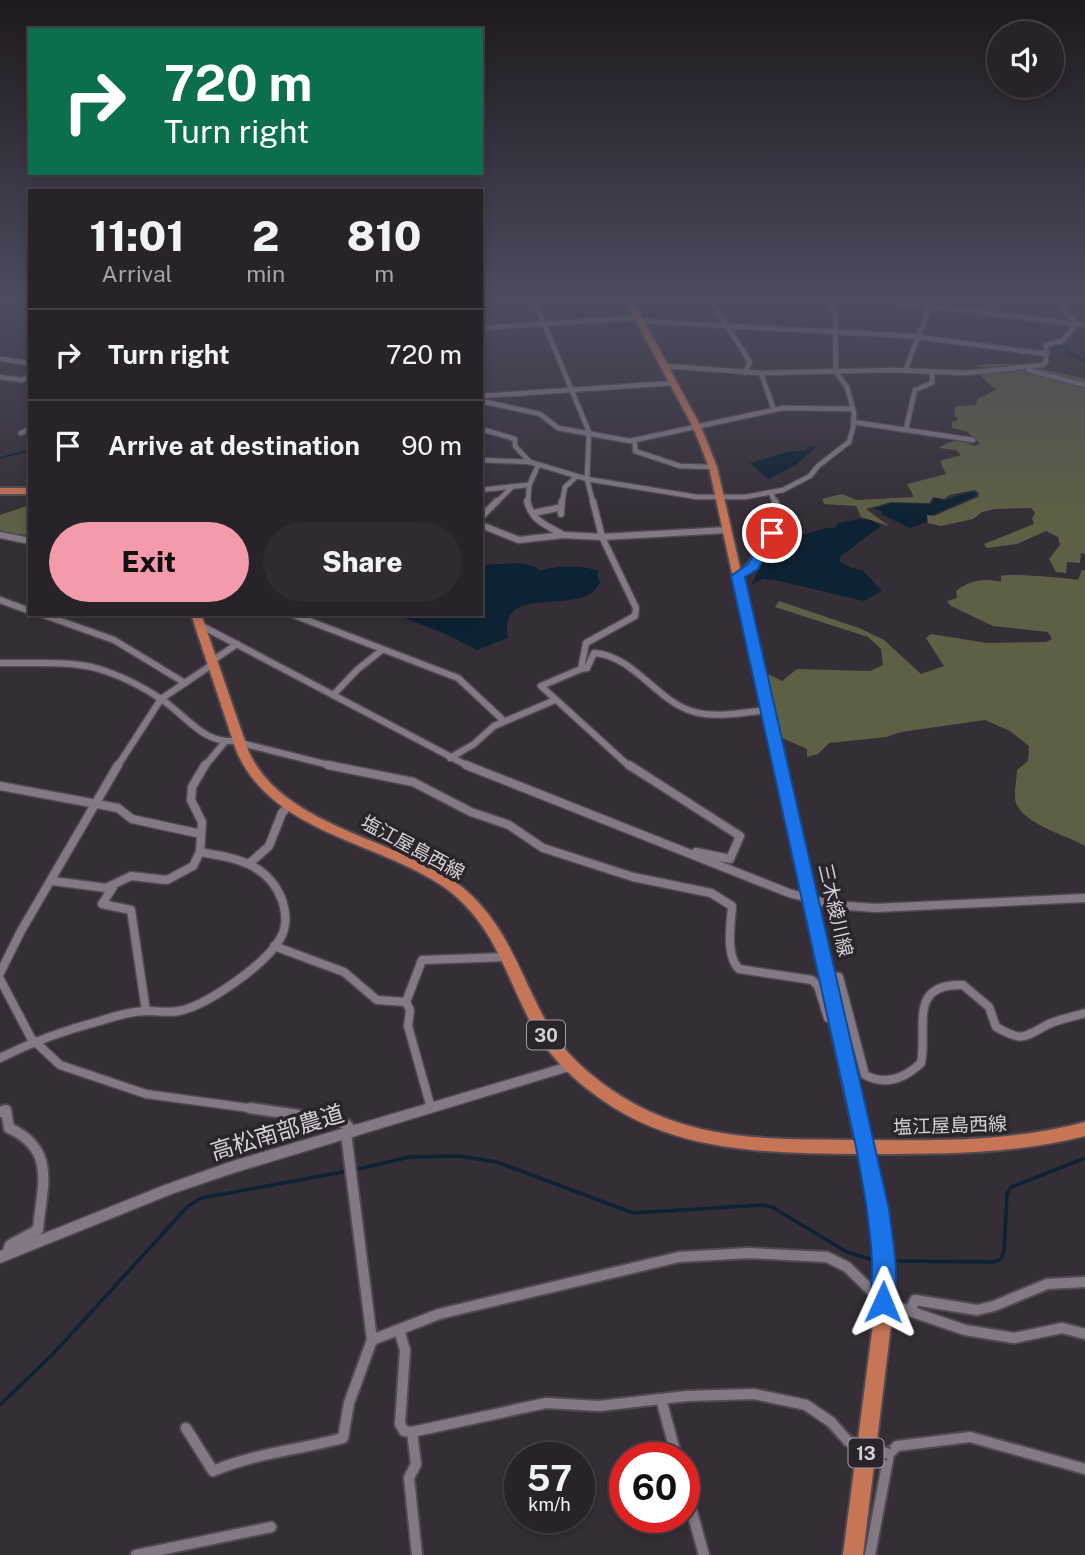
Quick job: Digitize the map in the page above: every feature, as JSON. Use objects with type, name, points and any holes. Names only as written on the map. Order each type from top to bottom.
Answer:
[{"type":"main road","name":"三木綾川線","points":[[668,372],[697,427],[713,467],[721,497],[878,1209],[883,1263],[880,1352],[853,1555]]},
{"type":"main road","points":[[0,491],[28,491]]},
{"type":"main road","name":"塩江屋島西線","points":[[198,620],[240,742],[251,767],[266,787],[289,805],[441,879],[470,901],[491,925],[510,957],[540,1026],[572,1066],[611,1099],[680,1132],[752,1145],[951,1148],[1011,1142],[1085,1129]]},
{"type":"street","points":[[564,372],[589,432],[587,480],[602,537],[636,612],[586,643],[580,669]]},
{"type":"street","points":[[729,372],[866,372]]},
{"type":"street","points":[[483,460],[530,463],[587,480],[673,494],[721,497],[771,493],[810,476],[818,466],[849,442],[853,422],[852,410],[847,387],[836,372]]},
{"type":"street","points":[[920,372],[985,372]]},
{"type":"street","points":[[906,429],[915,390],[932,383],[932,372]]},
{"type":"street","points":[[1034,372],[1085,385]]},
{"type":"street","points":[[761,373],[774,410]]},
{"type":"street","points":[[0,377],[18,379],[28,374]]},
{"type":"street","points":[[483,399],[673,383]]},
{"type":"street","points":[[483,400],[540,414],[558,428],[635,440],[788,407],[852,410]]},
{"type":"street","points":[[853,422],[973,440]]},
{"type":"street","points":[[21,433],[28,430]]},
{"type":"street","points":[[483,430],[515,439],[515,446],[530,463]]},
{"type":"street","points":[[635,440],[635,451],[656,459],[680,466],[713,467]]},
{"type":"street","points":[[538,465],[527,485],[526,502],[539,522],[563,535]]},
{"type":"street","points":[[533,513],[561,511],[565,487],[576,477]]},
{"type":"street","points":[[483,490],[527,485]]},
{"type":"street","points":[[483,515],[512,487]]},
{"type":"street","points":[[738,576],[753,566],[772,533],[782,524],[783,520],[771,493]]},
{"type":"street","points":[[483,526],[519,540],[563,535],[602,537],[727,530]]},
{"type":"street","points":[[0,535],[28,541]]},
{"type":"street","points":[[0,600],[28,610]]},
{"type":"street","points":[[47,616],[114,640],[185,683]]},
{"type":"street","points":[[296,616],[458,678],[504,722]]},
{"type":"street","points":[[198,620],[450,758],[811,900],[833,905],[876,908],[1085,898]]},
{"type":"street","points":[[0,973],[94,803],[161,699],[237,643]]},
{"type":"street","points":[[333,695],[358,669],[382,650]]},
{"type":"street","points":[[686,852],[688,850],[730,859],[740,836],[637,773],[541,686],[587,667],[594,653],[602,653],[627,666],[656,691],[691,711],[768,710]]},
{"type":"street","points":[[0,663],[96,668],[122,677],[161,699],[199,730],[224,743],[240,742],[311,762],[413,782],[471,813],[509,825],[544,848],[633,877],[711,893],[732,906],[730,939],[734,965],[740,969],[812,980],[818,986],[828,1018],[838,1020]]},
{"type":"street","points":[[450,758],[474,744],[494,726],[555,700]]},
{"type":"street","points":[[146,1011],[131,910],[102,904],[113,887],[131,876],[157,881],[177,877],[193,866],[200,852],[202,822],[191,800],[192,787],[197,775],[224,743]]},
{"type":"street","points":[[0,786],[118,808],[132,819],[201,834]]},
{"type":"street","points":[[251,862],[269,846],[282,813],[289,805]]},
{"type":"street","points":[[0,1058],[78,1028],[146,1011],[180,1011],[210,997],[267,955],[282,937],[286,915],[279,890],[260,867],[251,862],[200,852]]},
{"type":"street","points":[[53,881],[113,887]]},
{"type":"street","points":[[274,946],[336,968],[377,1000],[406,1002]]},
{"type":"street","points":[[431,1108],[408,1026],[410,1010],[406,1002],[422,960],[510,957]]},
{"type":"street","points":[[828,976],[839,977],[865,1075],[877,1081],[903,1077],[921,1063],[925,1051],[922,1005],[928,994],[935,990],[956,984],[963,985],[989,1007],[996,1027],[1003,1033],[1023,1039],[1057,1020],[1085,1013]]},
{"type":"street","points":[[0,979],[35,1044],[49,1059],[60,1065],[146,1094],[346,1124],[372,1340],[349,1403],[343,1438],[304,1448],[247,1457],[213,1471],[186,1428]]},
{"type":"street","name":"高松南部農道","points":[[4,1255],[170,1189],[349,1132],[572,1066]]},
{"type":"street","points":[[0,1112],[6,1110],[9,1128],[19,1131],[30,1143],[43,1162],[46,1177],[40,1202],[38,1230],[10,1245],[4,1255]]},
{"type":"street","points":[[372,1340],[439,1314],[492,1300],[679,1257],[712,1254],[827,1257],[846,1267],[883,1302],[964,1330],[1014,1338],[1062,1328],[1085,1334]]},
{"type":"street","points":[[910,1311],[915,1300],[977,1310],[994,1306],[1047,1284],[1085,1282]]},
{"type":"street","points":[[399,1330],[405,1350],[400,1424],[404,1431],[412,1432],[546,1403],[599,1406],[661,1399],[754,1394],[806,1405],[831,1422],[848,1441],[889,1454]]},
{"type":"street","points":[[661,1399],[673,1442]]},
{"type":"street","points":[[412,1432],[416,1464],[409,1478],[417,1555]]},
{"type":"street","points":[[870,1555],[889,1454],[897,1446],[970,1437],[1085,1469]]},
{"type":"street","points":[[136,1555],[271,1527]]},
{"type":"street","points":[[698,1533],[704,1555]]},
{"type":"green space","points":[[1054,372],[1085,379],[1085,554],[1081,553],[1080,563],[1067,562],[1066,573],[1056,572],[1049,559],[1060,545],[1058,537],[1046,531],[1017,544],[987,548],[984,544],[1034,524],[1032,518],[1035,513],[1031,508],[995,509],[982,512],[973,519],[941,526],[928,523],[927,515],[934,516],[978,497],[979,493],[975,490],[949,495],[944,499],[933,497],[929,503],[891,502],[866,509],[889,526],[861,517],[856,506],[824,504],[822,499],[842,494],[856,500],[914,497],[907,484],[946,474],[940,461],[961,455],[956,450],[939,448],[956,441],[974,446],[980,444],[968,432],[952,428],[952,422],[958,420],[954,414],[956,406],[976,405],[977,399],[996,390],[979,374]]},
{"type":"green space","points":[[28,508],[28,535],[0,534],[0,515]]},
{"type":"green space","points":[[1082,570],[1085,570],[1085,846],[1036,823],[1021,811],[1015,799],[1017,770],[1028,761],[1029,746],[1010,731],[985,720],[901,732],[886,737],[829,743],[818,754],[807,757],[807,749],[782,738],[766,673],[782,681],[797,669],[870,671],[883,665],[881,649],[868,637],[775,607],[779,601],[859,628],[884,640],[921,674],[944,666],[926,638],[931,634],[987,643],[1046,642],[1052,639],[1048,632],[993,626],[951,606],[947,601],[957,598],[956,591],[962,587],[977,581],[1001,582],[1001,576],[1006,575],[1078,580]]},
{"type":"water","points":[[807,446],[816,447],[796,465],[768,479],[750,463],[788,452],[807,450]]},
{"type":"water","points":[[972,491],[977,493],[976,496],[927,515],[927,522],[910,528],[881,514],[882,511],[873,509],[891,503],[931,504],[934,498],[945,500]]},
{"type":"water","points":[[859,519],[871,520],[881,526],[842,555],[839,561],[862,570],[882,591],[864,601],[775,580],[763,579],[751,585],[778,535],[796,537]]},
{"type":"water","points":[[521,563],[536,567],[539,571],[561,567],[592,569],[599,571],[597,576],[600,582],[591,593],[578,598],[528,604],[516,610],[508,620],[508,638],[477,650],[399,616],[483,616],[483,565]]},
{"type":"waterway","points":[[0,458],[28,451]]},
{"type":"waterway","points":[[354,1170],[409,1157],[459,1156],[497,1162],[633,1213],[762,1205],[772,1207],[847,1252],[876,1261]]},
{"type":"waterway","points":[[894,1261],[994,1262],[1001,1259],[1004,1251],[1007,1194],[1011,1187],[1085,1158]]},
{"type":"waterway","points":[[0,1405],[54,1353],[188,1206],[202,1198],[348,1171]]},
{"type":"route","points":[[772,533],[753,566],[738,576],[866,1147],[878,1209],[883,1302]]}]
